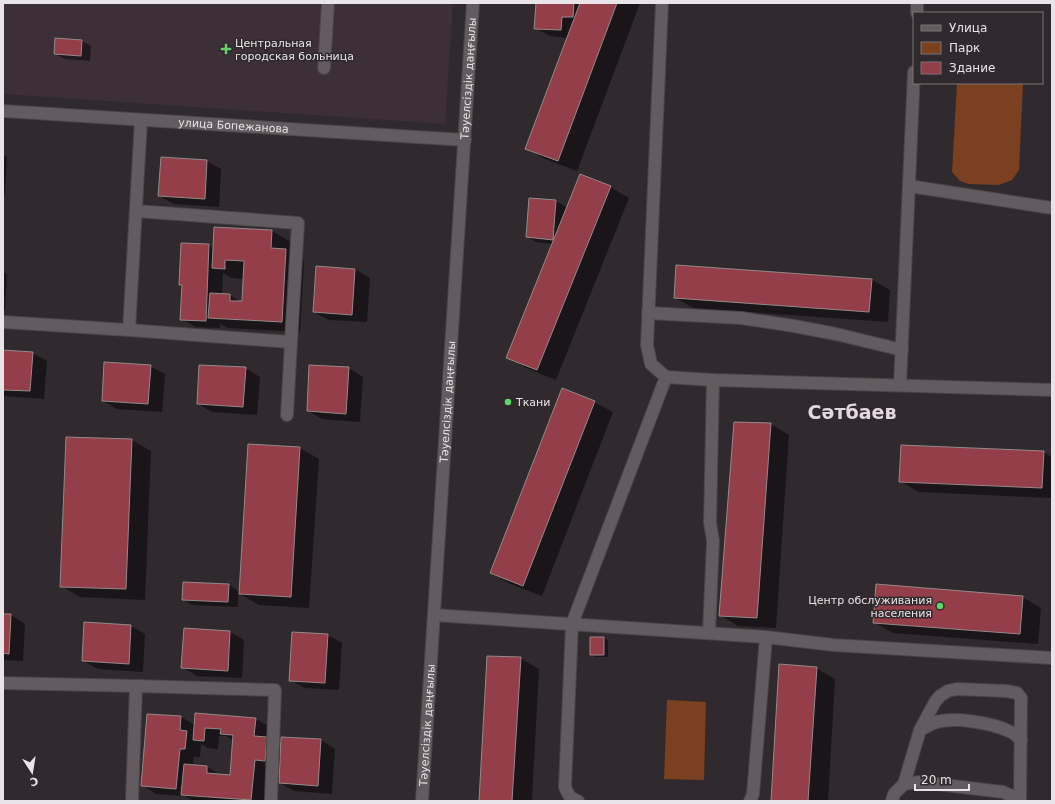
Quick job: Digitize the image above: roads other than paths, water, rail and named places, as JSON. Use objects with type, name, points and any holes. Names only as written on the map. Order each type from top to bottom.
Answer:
[{"type":"street","points":[[324,68],[328,3]]},
{"type":"street","name":"Тәуелсіздік даңғылы","points":[[422,801],[473,3]]},
{"type":"street","points":[[662,3],[647,345],[651,364],[666,377],[713,380],[1052,390]]},
{"type":"street","points":[[900,385],[913,84]]},
{"type":"street","name":"улица Бопежанова","points":[[3,111],[464,140]]},
{"type":"street","points":[[129,330],[141,120]]},
{"type":"street","points":[[909,186],[1052,208]]},
{"type":"street","points":[[136,211],[298,223],[287,415]]},
{"type":"street","points":[[648,313],[741,318],[836,334],[902,350]]},
{"type":"street","points":[[3,322],[291,342]]},
{"type":"street","points":[[578,801],[568,795],[565,787],[572,624],[666,377]]},
{"type":"street","points":[[709,633],[713,542],[710,522],[713,380]]},
{"type":"street","points":[[434,615],[766,637],[833,645],[1052,658]]},
{"type":"street","points":[[750,801],[753,794],[766,637]]},
{"type":"street","points":[[3,683],[274,690],[271,801]]},
{"type":"street","points":[[132,801],[136,686]]},
{"type":"street","points":[[892,801],[894,794],[904,784],[920,730],[935,702],[940,696],[948,691],[957,689],[1006,691],[1017,693],[1021,698],[1021,740],[1018,801]]},
{"type":"street","points":[[920,730],[934,722],[945,720],[972,721],[1012,733],[1021,740]]},
{"type":"street","points":[[904,784],[920,782],[1004,792],[1014,796],[1018,801]]},
{"type":"place","name":"Центральная городская больница","points":[[226,49]]},
{"type":"place","name":"Ткани","points":[[508,402]]},
{"type":"place","name":"Центр обслуживания населения","points":[[940,606]]},
{"type":"district","name":"Сәтбаев","points":[[852,412]]}]
